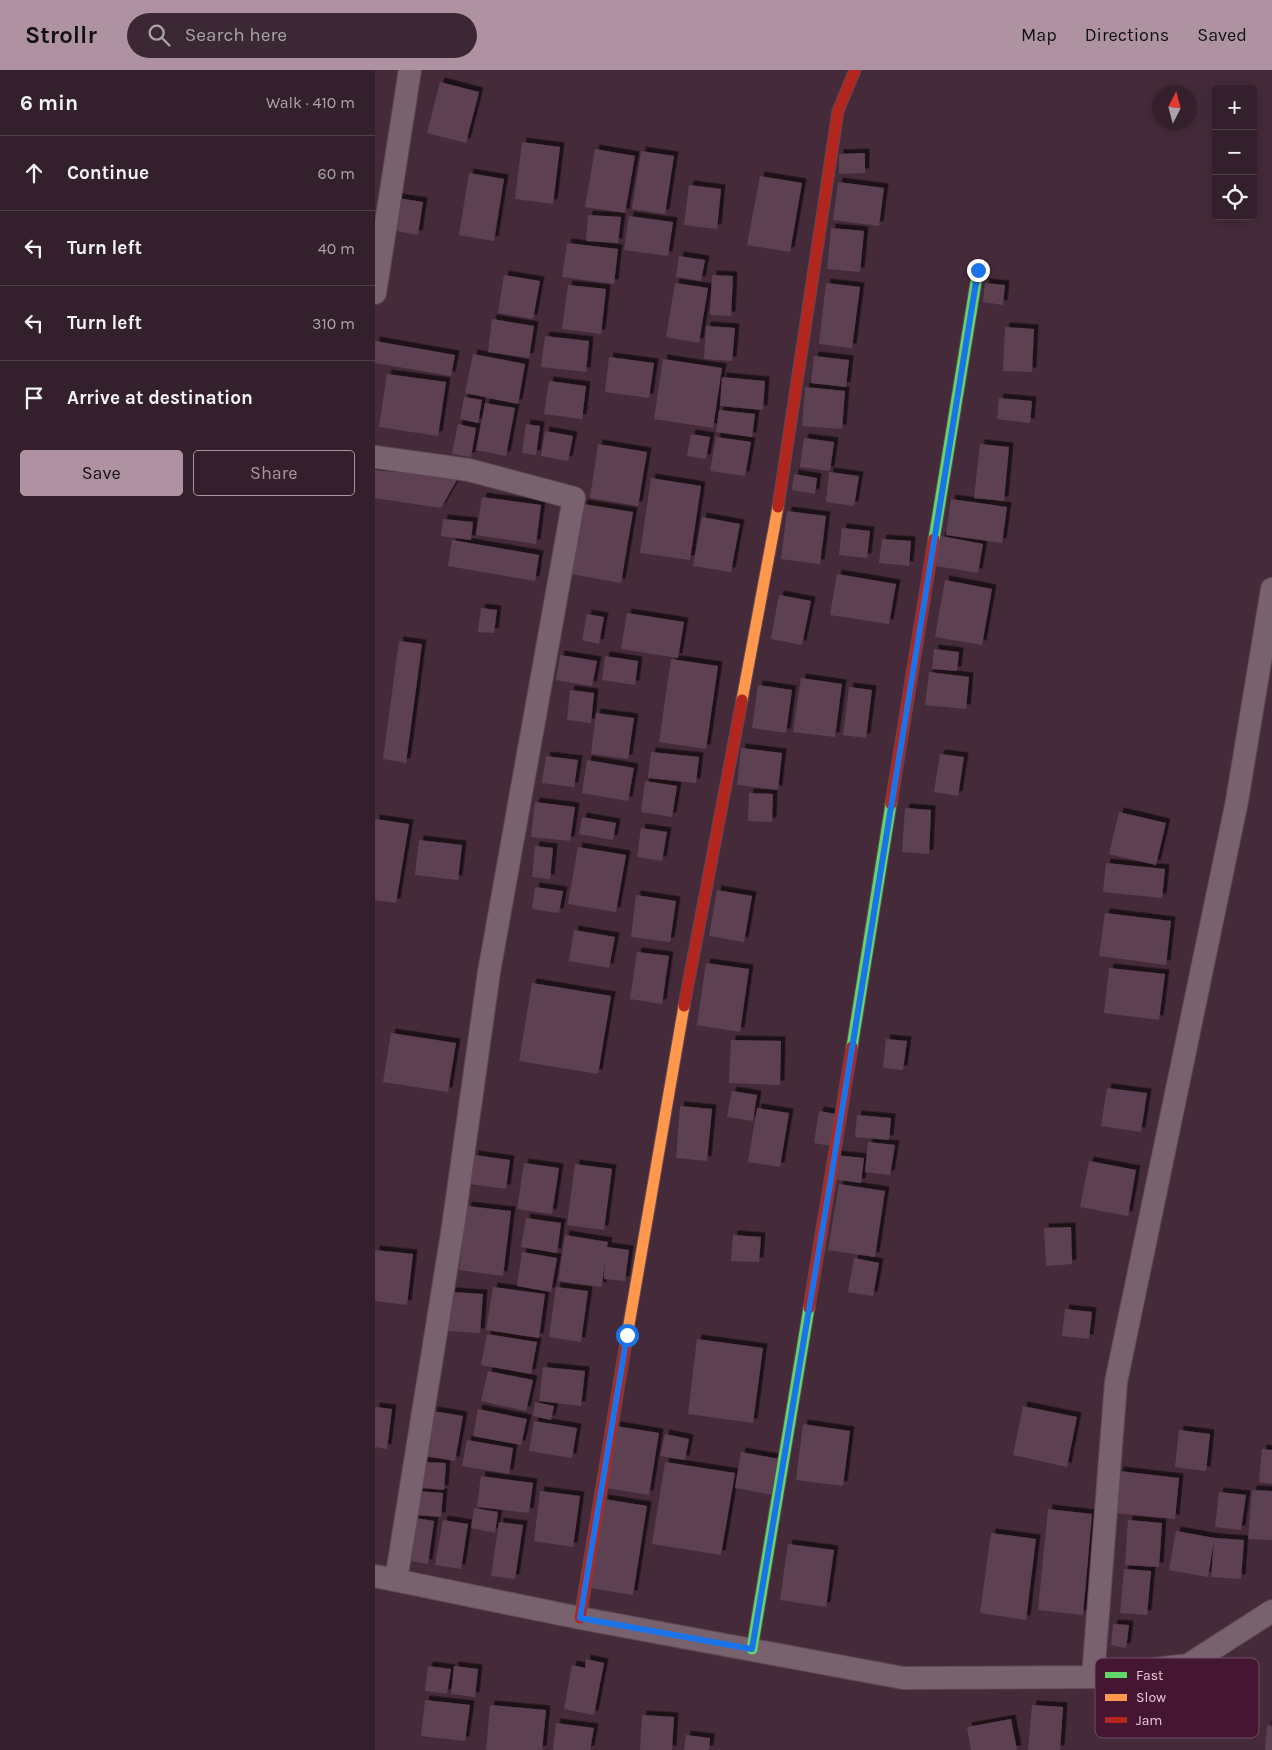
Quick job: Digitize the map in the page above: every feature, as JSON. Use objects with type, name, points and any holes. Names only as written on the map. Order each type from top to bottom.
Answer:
[{"type":"street","points":[[375,294],[410,70]]},
{"type":"street","points":[[580,1618],[683,1012],[775,524],[838,110],[855,70]]},
{"type":"street","points":[[752,1649],[833,1168],[978,270]]},
{"type":"street","points":[[375,457],[469,470],[574,498],[489,972],[453,1227],[385,1578],[580,1618],[903,1678],[1093,1677],[1116,1382],[1237,801],[1272,589]]},
{"type":"street","points":[[1199,1658],[1272,1611]]},
{"type":"building","points":[[440,82],[479,92],[466,143],[427,133]]},
{"type":"building","points":[[522,142],[560,147],[553,204],[515,199]]},
{"type":"building","points":[[595,149],[635,156],[625,213],[585,207]]},
{"type":"building","points":[[641,151],[674,156],[665,214],[632,209]]},
{"type":"building","points":[[865,153],[865,173],[839,174],[839,154]]},
{"type":"building","points":[[469,173],[504,179],[494,241],[459,235]]},
{"type":"building","points":[[760,176],[802,183],[790,252],[747,245]]},
{"type":"building","points":[[838,182],[884,188],[879,226],[833,220]]},
{"type":"building","points":[[689,185],[721,189],[717,229],[684,225]]},
{"type":"building","points":[[391,197],[423,202],[418,235],[386,229]]},
{"type":"building","points":[[588,215],[621,217],[618,243],[586,241]]},
{"type":"building","points":[[629,216],[673,222],[668,256],[624,250]]},
{"type":"building","points":[[831,228],[864,231],[860,272],[827,269]]},
{"type":"building","points":[[567,243],[618,249],[614,284],[562,277]]},
{"type":"building","points":[[679,256],[705,260],[701,281],[676,277]]},
{"type":"building","points":[[504,275],[540,281],[533,319],[498,313]]},
{"type":"building","points":[[712,275],[733,276],[731,316],[710,315]]},
{"type":"building","points":[[675,283],[708,288],[699,343],[666,337]]},
{"type":"building","points":[[826,283],[860,287],[852,348],[819,344]]},
{"type":"building","points":[[985,283],[1005,285],[1003,305],[983,302]]},
{"type":"building","points":[[568,285],[606,289],[601,334],[562,329]]},
{"type":"building","points":[[492,319],[534,326],[529,358],[488,352]]},
{"type":"building","points":[[706,326],[735,328],[732,361],[704,359]]},
{"type":"building","points":[[1005,327],[1034,329],[1032,372],[1003,371]]},
{"type":"building","points":[[545,336],[589,341],[586,372],[541,367]]},
{"type":"building","points":[[375,341],[455,355],[451,376],[375,363]]},
{"type":"building","points":[[473,354],[525,364],[518,404],[465,393]]},
{"type":"building","points":[[814,356],[849,360],[846,387],[811,383]]},
{"type":"building","points":[[609,357],[654,363],[649,398],[605,392]]},
{"type":"building","points":[[663,359],[722,368],[713,428],[654,419]]},
{"type":"building","points":[[387,374],[446,382],[438,436],[379,427]]},
{"type":"building","points":[[722,377],[765,381],[763,410],[720,406]]},
{"type":"building","points":[[549,381],[586,386],[582,419],[544,414]]},
{"type":"building","points":[[805,387],[845,391],[842,429],[802,426]]},
{"type":"building","points":[[464,397],[482,400],[478,423],[460,419]]},
{"type":"building","points":[[999,398],[1032,401],[1030,423],[997,419]]},
{"type":"building","points":[[485,403],[515,408],[506,456],[476,450]]},
{"type":"building","points":[[719,410],[755,414],[752,437],[716,432]]},
{"type":"building","points":[[458,424],[476,428],[471,457],[452,454]]},
{"type":"building","points":[[526,424],[540,426],[536,455],[522,453]]},
{"type":"building","points":[[545,431],[573,436],[568,461],[541,456]]},
{"type":"building","points":[[691,434],[710,437],[706,459],[687,456]]},
{"type":"building","points":[[716,437],[751,442],[745,476],[710,471]]},
{"type":"building","points":[[804,438],[834,442],[830,471],[800,467]]},
{"type":"building","points":[[598,444],[647,452],[638,506],[590,498]]},
{"type":"building","points":[[980,444],[1009,447],[1004,501],[974,498]]},
{"type":"building","points":[[375,470],[458,478],[441,508],[375,498]]},
{"type":"building","points":[[829,472],[859,476],[854,506],[826,502]]},
{"type":"building","points":[[794,474],[817,478],[815,494],[792,490]]},
{"type":"building","points":[[651,478],[701,486],[690,560],[640,553]]},
{"type":"building","points":[[482,497],[541,505],[536,544],[476,535]]},
{"type":"building","points":[[951,499],[1007,507],[1002,543],[946,535]]},
{"type":"building","points":[[583,504],[633,512],[621,583],[571,574]]},
{"type":"building","points":[[787,511],[826,516],[820,564],[781,559]]},
{"type":"building","points":[[702,517],[740,524],[731,572],[693,566]]},
{"type":"building","points":[[443,519],[473,522],[471,540],[441,536]]},
{"type":"building","points":[[842,528],[870,531],[867,558],[839,555]]},
{"type":"building","points":[[941,536],[983,544],[978,573],[936,566]]},
{"type":"building","points":[[882,539],[911,541],[909,566],[879,563]]},
{"type":"building","points":[[452,540],[539,555],[535,581],[448,566]]},
{"type":"building","points":[[837,574],[896,584],[889,624],[830,615]]},
{"type":"building","points":[[945,580],[992,589],[982,645],[935,637]]},
{"type":"building","points":[[779,595],[811,601],[802,645],[771,639]]},
{"type":"building","points":[[481,608],[497,610],[494,633],[478,632]]},
{"type":"building","points":[[627,613],[684,622],[678,658],[621,649]]},
{"type":"building","points":[[587,614],[604,617],[599,644],[582,640]]},
{"type":"building","points":[[399,641],[422,644],[406,763],[383,759]]},
{"type":"building","points":[[934,649],[959,652],[957,671],[932,669]]},
{"type":"building","points":[[560,655],[597,661],[592,686],[556,680]]},
{"type":"building","points":[[605,656],[638,661],[635,685],[602,680]]},
{"type":"building","points":[[671,659],[718,666],[706,749],[659,742]]},
{"type":"building","points":[[929,672],[969,677],[966,709],[925,705]]},
{"type":"building","points":[[801,678],[842,684],[835,737],[793,732]]},
{"type":"building","points":[[758,685],[792,690],[786,733],[752,728]]},
{"type":"building","points":[[849,687],[872,690],[866,738],[843,735]]},
{"type":"building","points":[[570,690],[594,693],[591,723],[567,720]]},
{"type":"building","points":[[596,713],[634,718],[628,759],[591,754]]},
{"type":"building","points":[[741,748],[782,753],[778,790],[737,785]]},
{"type":"building","points":[[651,752],[699,757],[696,783],[648,778]]},
{"type":"building","points":[[940,754],[964,757],[958,796],[934,792]]},
{"type":"building","points":[[546,756],[578,760],[574,787],[542,783]]},
{"type":"building","points":[[587,760],[634,768],[628,801],[582,793]]},
{"type":"building","points":[[645,781],[677,786],[672,817],[641,812]]},
{"type":"building","points":[[749,793],[773,794],[772,822],[748,821]]},
{"type":"building","points":[[535,802],[575,807],[570,841],[531,837]]},
{"type":"building","points":[[905,808],[931,810],[929,854],[902,852]]},
{"type":"building","points":[[1119,812],[1166,823],[1156,865],[1109,854]]},
{"type":"building","points":[[582,817],[616,823],[613,840],[579,834]]},
{"type":"building","points":[[375,819],[409,824],[396,903],[375,900]]},
{"type":"building","points":[[641,828],[667,832],[662,861],[637,857]]},
{"type":"building","points":[[419,840],[462,845],[458,880],[415,875]]},
{"type":"building","points":[[535,846],[553,848],[550,879],[532,877]]},
{"type":"building","points":[[578,847],[626,855],[616,912],[568,904]]},
{"type":"building","points":[[1106,863],[1165,869],[1162,898],[1103,892]]},
{"type":"building","points":[[535,887],[563,891],[559,913],[532,909]]},
{"type":"building","points":[[717,890],[752,896],[744,942],[709,936]]},
{"type":"building","points":[[636,895],[676,901],[670,942],[631,937]]},
{"type":"building","points":[[1105,913],[1171,921],[1166,965],[1099,956]]},
{"type":"building","points":[[574,930],[615,937],[609,968],[569,961]]},
{"type":"building","points":[[637,952],[669,956],[662,1004],[630,999]]},
{"type":"building","points":[[706,963],[749,969],[740,1032],[697,1025]]},
{"type":"building","points":[[1109,968],[1165,974],[1159,1020],[1104,1013]]},
{"type":"building","points":[[532,983],[611,996],[598,1074],[519,1061]]},
{"type":"building","points":[[391,1033],[456,1043],[448,1092],[383,1082]]},
{"type":"building","points":[[886,1039],[907,1041],[903,1070],[883,1068]]},
{"type":"building","points":[[731,1040],[781,1041],[780,1085],[729,1083]]},
{"type":"building","points":[[1107,1088],[1147,1093],[1141,1132],[1101,1126]]},
{"type":"building","points":[[732,1091],[757,1095],[753,1121],[727,1117]]},
{"type":"building","points":[[680,1106],[712,1109],[707,1161],[676,1158]]},
{"type":"building","points":[[757,1108],[789,1113],[780,1167],[748,1162]]},
{"type":"building","points":[[819,1111],[836,1114],[831,1146],[814,1143]]},
{"type":"building","points":[[857,1115],[891,1118],[889,1140],[855,1137]]},
{"type":"building","points":[[868,1142],[895,1145],[890,1175],[865,1172]]},
{"type":"building","points":[[474,1155],[510,1160],[506,1189],[470,1184]]},
{"type":"building","points":[[835,1155],[864,1158],[861,1183],[832,1179]]},
{"type":"building","points":[[1089,1161],[1136,1170],[1128,1216],[1080,1207]]},
{"type":"building","points":[[524,1163],[559,1168],[552,1214],[517,1209]]},
{"type":"building","points":[[575,1164],[612,1169],[604,1230],[567,1225]]},
{"type":"building","points":[[839,1184],[885,1191],[875,1257],[828,1250]]},
{"type":"building","points":[[467,1206],[511,1211],[503,1276],[459,1270]]},
{"type":"building","points":[[526,1218],[561,1223],[557,1253],[521,1247]]},
{"type":"building","points":[[1071,1227],[1072,1264],[1046,1266],[1044,1228]]},
{"type":"building","points":[[565,1235],[608,1242],[607,1247],[629,1250],[625,1281],[604,1279],[605,1261],[602,1287],[558,1281]]},
{"type":"building","points":[[733,1235],[761,1237],[759,1262],[731,1261]]},
{"type":"building","points":[[375,1250],[413,1254],[407,1305],[375,1301]]},
{"type":"building","points":[[522,1252],[557,1258],[551,1292],[517,1286]]},
{"type":"building","points":[[854,1258],[879,1263],[873,1296],[848,1292]]},
{"type":"building","points":[[493,1287],[545,1294],[539,1338],[486,1330]]},
{"type":"building","points":[[556,1287],[588,1291],[581,1342],[549,1337]]},
{"type":"building","points":[[451,1292],[483,1294],[480,1333],[448,1331]]},
{"type":"building","points":[[1065,1309],[1092,1312],[1089,1339],[1062,1336]]},
{"type":"building","points":[[487,1334],[537,1342],[531,1374],[481,1365]]},
{"type":"building","points":[[697,1339],[763,1348],[753,1423],[688,1414]]},
{"type":"building","points":[[543,1367],[585,1371],[581,1406],[539,1401]]},
{"type":"building","points":[[488,1371],[533,1380],[526,1411],[481,1401]]},
{"type":"building","points":[[535,1402],[554,1406],[551,1420],[533,1416]]},
{"type":"building","points":[[1023,1406],[1077,1417],[1067,1467],[1013,1455]]},
{"type":"building","points":[[375,1407],[392,1409],[387,1449],[375,1447]]},
{"type":"building","points":[[478,1409],[527,1419],[521,1445],[473,1436]]},
{"type":"building","points":[[433,1411],[463,1416],[455,1461],[425,1456]]},
{"type":"building","points":[[534,1421],[577,1428],[572,1458],[529,1451]]},
{"type":"building","points":[[803,1424],[850,1431],[843,1486],[796,1480]]},
{"type":"building","points":[[616,1426],[659,1433],[649,1495],[607,1488]]},
{"type":"building","points":[[1179,1430],[1210,1434],[1206,1471],[1175,1467]]},
{"type":"building","points":[[665,1434],[689,1439],[685,1460],[660,1456]]},
{"type":"building","points":[[467,1440],[513,1448],[509,1474],[462,1466]]},
{"type":"building","points":[[1262,1449],[1272,1450],[1272,1484],[1259,1482]]},
{"type":"building","points":[[741,1452],[780,1459],[773,1495],[735,1488]]},
{"type":"building","points":[[423,1462],[446,1463],[444,1490],[422,1488]]},
{"type":"building","points":[[665,1462],[735,1473],[721,1555],[652,1544]]},
{"type":"building","points":[[1119,1471],[1179,1478],[1175,1519],[1114,1513]]},
{"type":"building","points":[[481,1476],[533,1483],[529,1513],[477,1507]]},
{"type":"building","points":[[1252,1490],[1272,1491],[1272,1540],[1248,1539]]},
{"type":"building","points":[[416,1491],[443,1493],[441,1517],[414,1515]]},
{"type":"building","points":[[540,1491],[580,1496],[573,1547],[534,1541]]},
{"type":"building","points":[[1219,1492],[1246,1495],[1241,1530],[1215,1527]]},
{"type":"building","points":[[604,1499],[647,1506],[633,1595],[590,1588]]},
{"type":"building","points":[[474,1508],[498,1512],[495,1533],[471,1528]]},
{"type":"building","points":[[1048,1509],[1092,1514],[1083,1615],[1038,1610]]},
{"type":"building","points":[[410,1517],[434,1521],[428,1564],[404,1560]]},
{"type":"building","points":[[443,1520],[468,1524],[461,1569],[435,1565]]},
{"type":"building","points":[[1128,1520],[1162,1523],[1159,1567],[1125,1565]]},
{"type":"building","points":[[499,1522],[523,1525],[515,1579],[491,1576]]},
{"type":"building","points":[[1176,1531],[1215,1538],[1244,1540],[1241,1579],[1211,1577],[1214,1541],[1208,1577],[1169,1570]]},
{"type":"building","points":[[991,1533],[1036,1539],[1026,1620],[980,1613]]},
{"type":"building","points":[[788,1544],[834,1550],[826,1607],[780,1600]]},
{"type":"building","points":[[1124,1569],[1151,1571],[1147,1615],[1120,1613]]},
{"type":"building","points":[[1113,1624],[1129,1625],[1126,1648],[1111,1645]]},
{"type":"building","points":[[586,1659],[604,1663],[594,1715],[564,1709],[572,1665],[585,1668]]},
{"type":"building","points":[[428,1666],[451,1669],[447,1694],[425,1691]]},
{"type":"building","points":[[454,1666],[478,1669],[475,1697],[451,1694]]},
{"type":"building","points":[[425,1700],[470,1705],[465,1741],[421,1736]]},
{"type":"building","points":[[490,1705],[546,1710],[542,1750],[486,1750]]},
{"type":"building","points":[[1032,1705],[1063,1707],[1060,1750],[1028,1750]]},
{"type":"building","points":[[642,1715],[674,1717],[672,1750],[640,1750]]},
{"type":"building","points":[[1011,1719],[1017,1750],[971,1750],[967,1727]]},
{"type":"building","points":[[556,1723],[594,1728],[590,1750],[553,1750]]},
{"type":"building","points":[[1267,1725],[1272,1726],[1272,1750],[1265,1750]]},
{"type":"building","points":[[686,1735],[710,1738],[709,1750],[684,1750]]},
{"type":"traffic: fast","points":[[934,539],[978,270]]},
{"type":"traffic: fast","points":[[852,1047],[891,804]]},
{"type":"traffic: fast","points":[[752,1649],[809,1308]]},
{"type":"traffic: slow","points":[[742,700],[778,507]]},
{"type":"traffic: slow","points":[[627,1336],[684,1006]]},
{"type":"traffic: jam","points":[[778,507],[838,111],[855,70]]},
{"type":"traffic: jam","points":[[891,804],[934,539]]},
{"type":"traffic: jam","points":[[684,1006],[742,700]]},
{"type":"traffic: jam","points":[[809,1308],[852,1047]]},
{"type":"traffic: jam","points":[[580,1618],[627,1336]]},
{"type":"route","points":[[627,1335],[580,1618],[752,1649],[831,1178],[978,270]]}]
